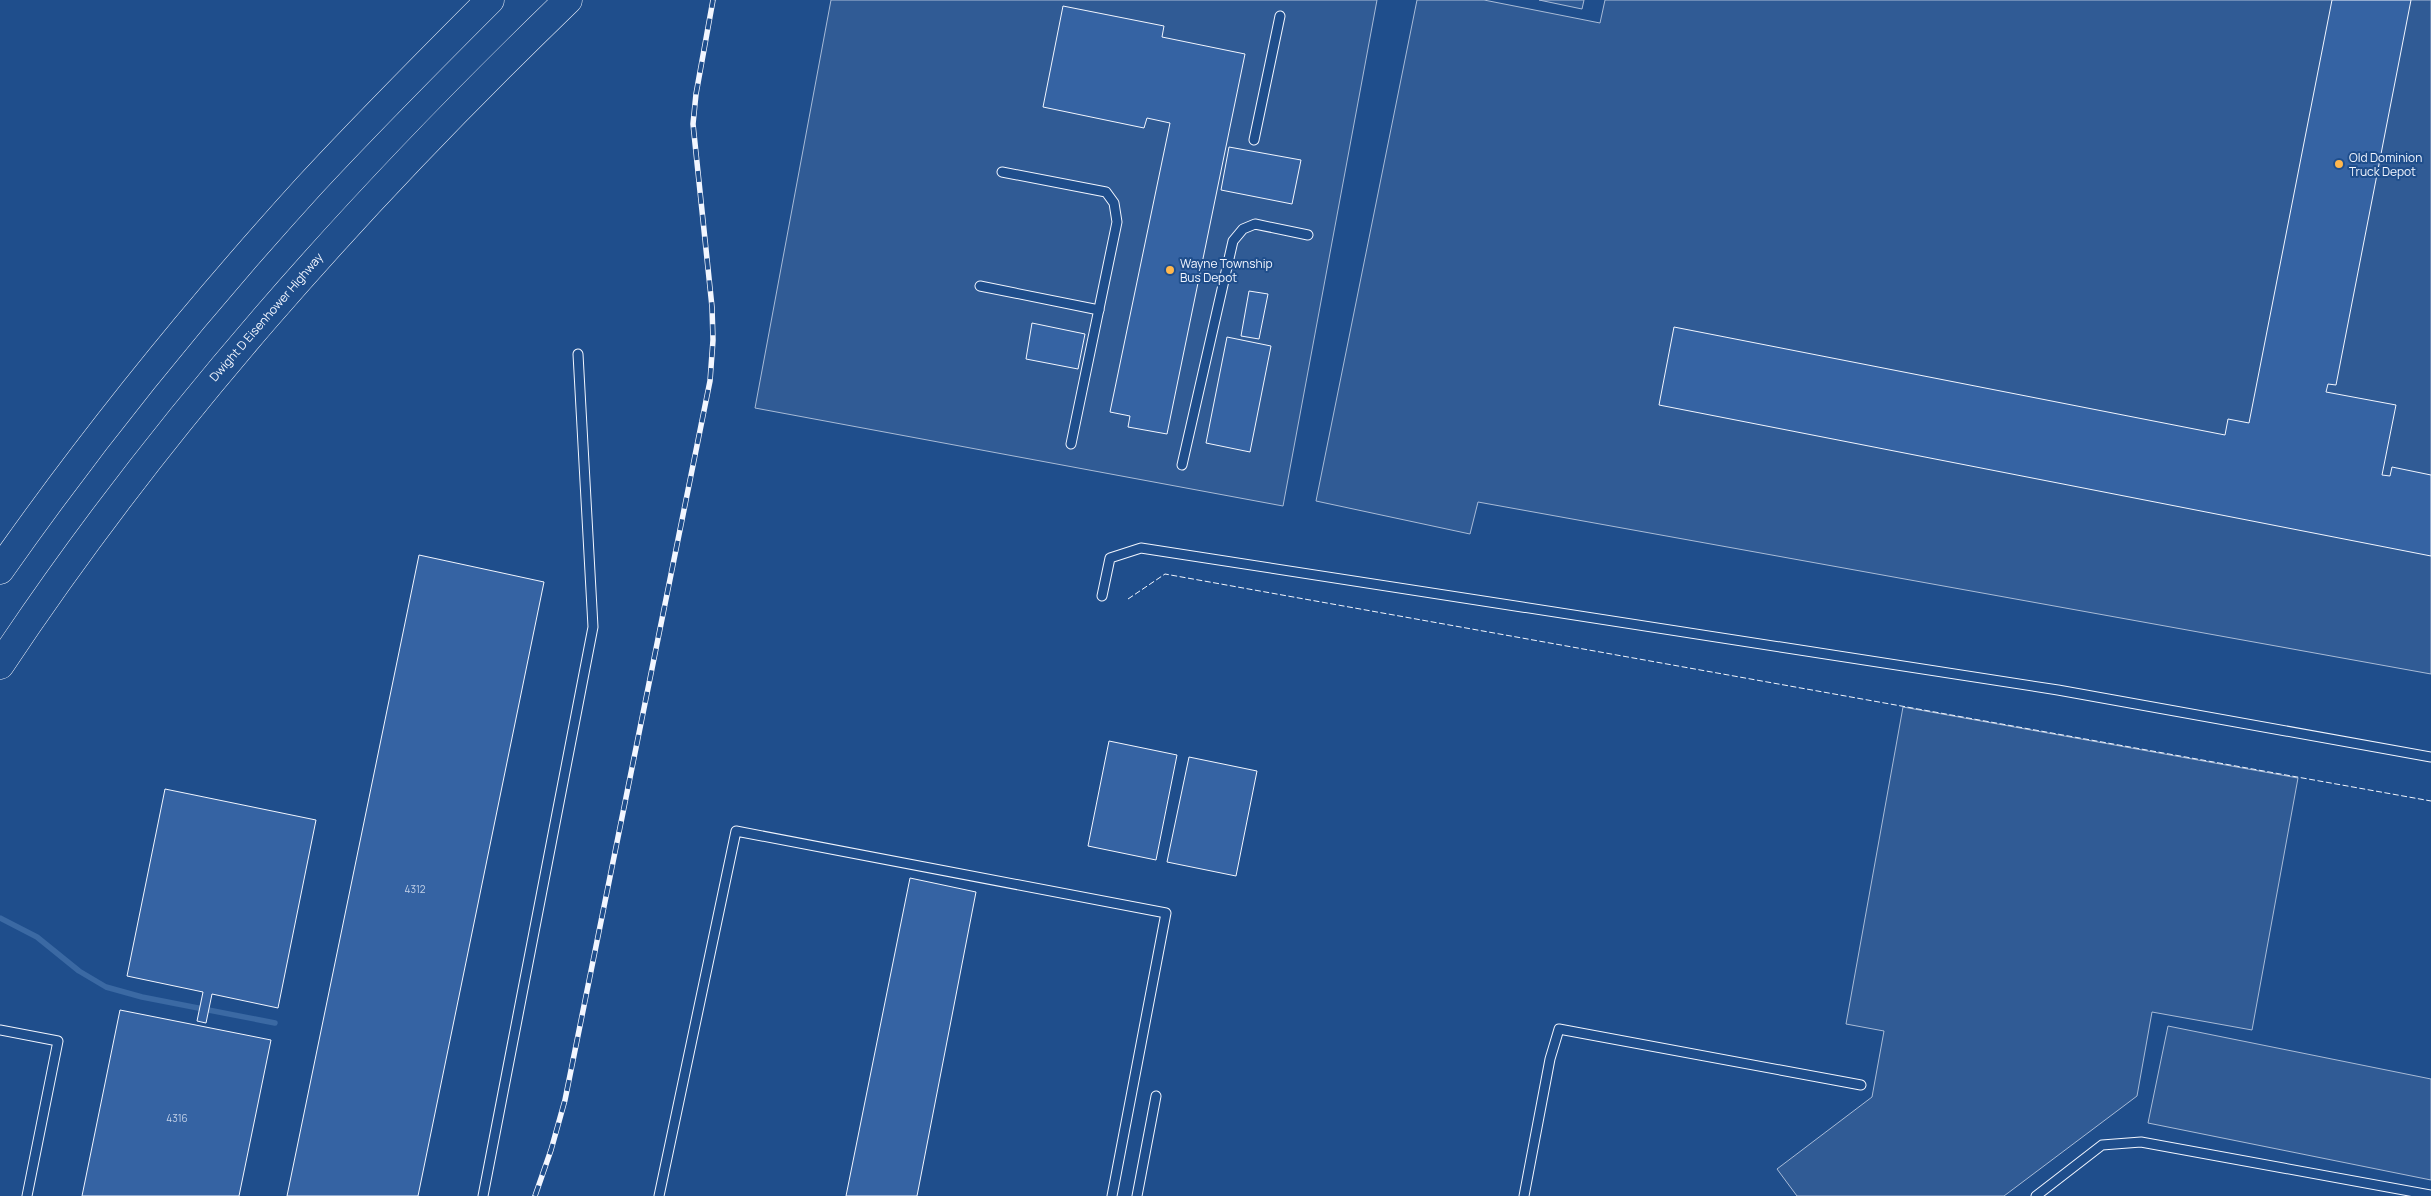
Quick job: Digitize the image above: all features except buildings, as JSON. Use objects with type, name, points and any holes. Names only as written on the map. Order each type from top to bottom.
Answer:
[{"type":"highway","points":[[0,570],[91,446],[210,298],[310,185],[490,0]]},
{"type":"highway","name":"Dwight D Eisenhower Highway","points":[[0,665],[81,549],[256,328],[366,203],[505,61],[568,0]]},
{"type":"lane","points":[[1254,140],[1280,16]]},
{"type":"lane","points":[[1002,172],[1106,192],[1114,203],[1117,222],[1071,444]]},
{"type":"lane","points":[[1182,464],[1233,241],[1243,229],[1256,224],[1308,235]]},
{"type":"lane","points":[[980,286],[1099,310]]},
{"type":"lane","points":[[482,1196],[593,627],[578,354]]},
{"type":"lane","points":[[1102,596],[1110,558],[1141,548],[2058,690],[2431,757]]},
{"type":"lane","points":[[659,1196],[736,831],[1166,914],[1112,1196]]},
{"type":"lane","points":[[1524,1196],[1550,1060],[1559,1029],[1861,1085]]},
{"type":"lane","points":[[0,1030],[58,1041],[27,1196]]},
{"type":"lane","points":[[1137,1196],[1156,1096]]},
{"type":"lane","points":[[2036,1196],[2102,1144],[2141,1142],[2431,1195]]},
{"type":"shaded area","points":[[831,0],[1377,0],[1283,506],[755,408]]},
{"type":"shaded area","points":[[1417,0],[1484,0],[1600,23],[1605,0],[2431,0],[2431,674],[1478,502],[1470,534],[1316,501]]},
{"type":"shaded area","points":[[1539,0],[1584,0],[1582,9]]},
{"type":"shaded area","points":[[1903,707],[2298,778],[2252,1030],[2152,1012],[2137,1096],[2004,1196],[1797,1196],[1777,1169],[1872,1097],[1884,1031],[1846,1024]]},
{"type":"shaded area","points":[[2168,1026],[2431,1079],[2431,1180],[2148,1123]]},
{"type":"waterway","points":[[0,918],[37,937],[79,971],[106,987],[142,997],[275,1023]]},
{"type":"railway","points":[[535,1196],[551,1150],[565,1100],[710,381],[713,340],[712,307],[693,124],[696,94],[713,0]]},
{"type":"fence","points":[[1128,599],[1165,574],[2431,801]]},
{"type":"place","name":"Old Dominion Truck Depot","points":[[2339,164]]},
{"type":"place","name":"Wayne Township Bus Depot","points":[[1170,270]]}]
